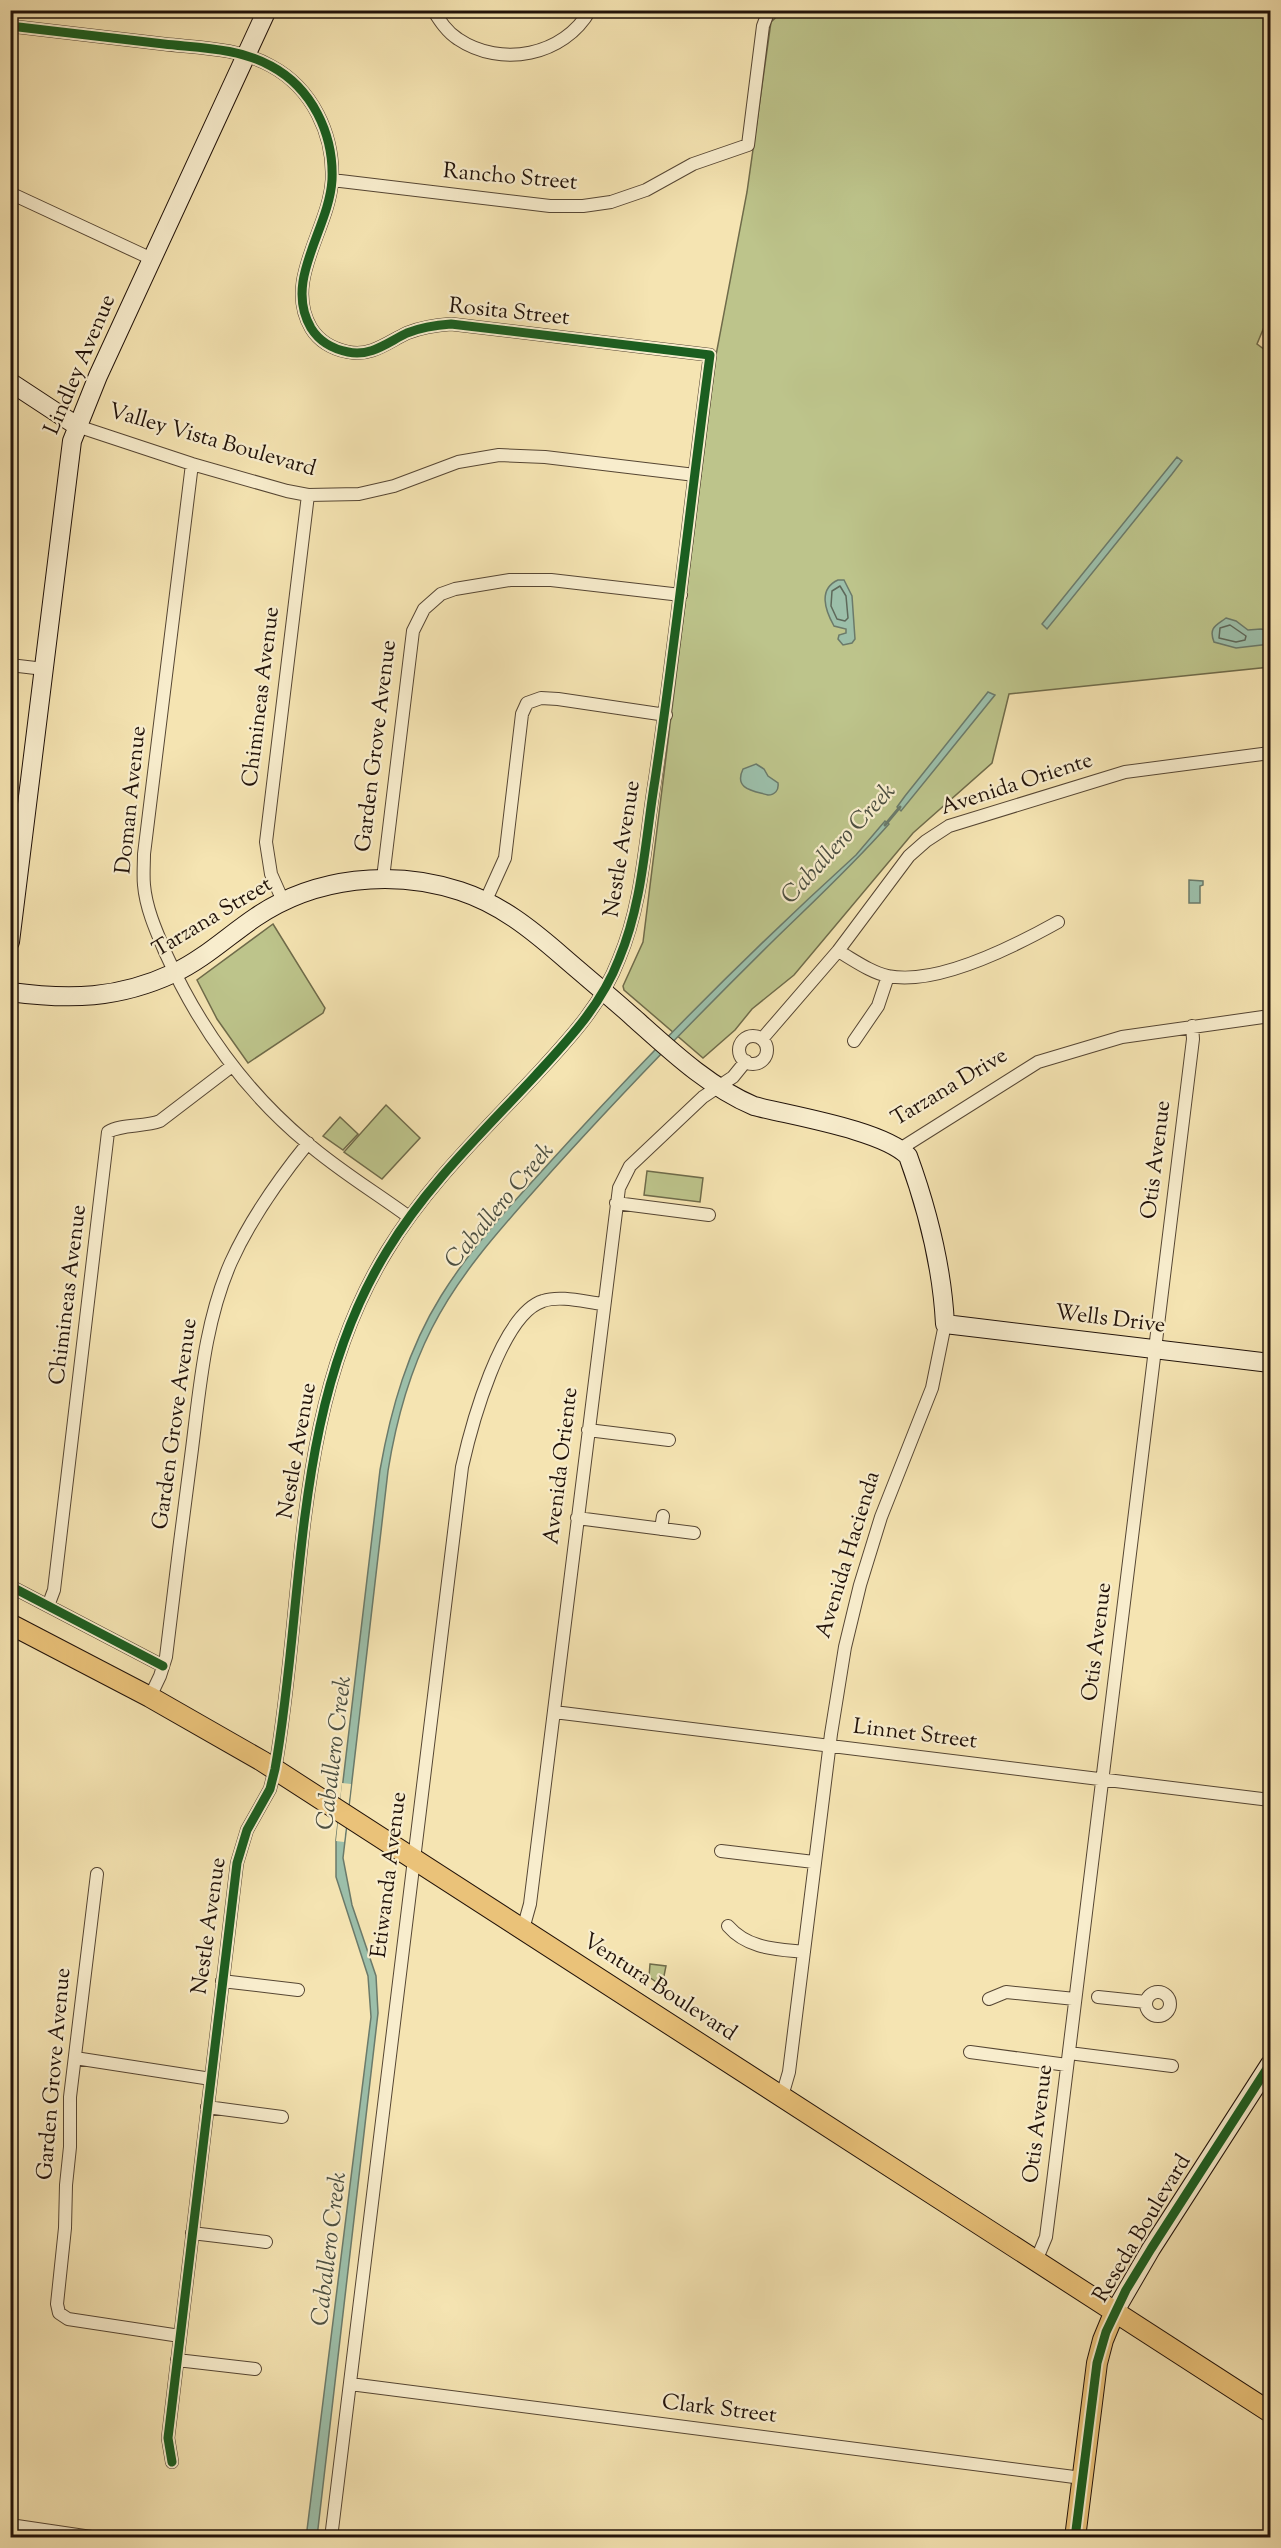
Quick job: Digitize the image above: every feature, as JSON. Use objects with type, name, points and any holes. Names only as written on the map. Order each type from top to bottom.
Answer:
[{"type":"main road","name":"Ventura Boulevard","points":[[10,1624],[220,1735],[275,1769],[1270,2412]]},
{"type":"main road","name":"Reseda Boulevard","points":[[1075,2538],[1097,2363],[1103,2340],[1115,2311]]},
{"type":"street","name":"Lindley Avenue","points":[[10,942],[71,447],[77,426],[267,10]]},
{"type":"street","points":[[434,10],[445,28],[458,39],[480,50],[502,54],[523,54],[551,47],[572,33],[590,10]]},
{"type":"street","name":"Rancho Street","points":[[332,180],[550,206],[583,206],[611,202],[646,190],[693,164],[745,147],[750,141],[763,26],[769,10]]},
{"type":"street","points":[[10,26],[235,52],[246,56]]},
{"type":"street","name":"Rosita Street","points":[[246,56],[271,66],[293,82],[315,106],[326,133],[331,156],[332,180],[301,288],[303,314],[315,334],[332,348],[351,353],[370,352],[429,325],[452,324],[710,355]]},
{"type":"street","points":[[10,193],[152,259]]},
{"type":"street","name":"Nestle Avenue","points":[[172,2462],[168,2438],[240,1848],[254,1813],[270,1789],[275,1769],[319,1424],[331,1375],[347,1331],[371,1278],[409,1218],[433,1186],[577,1030],[604,992],[626,942],[639,895],[666,715],[710,355]]},
{"type":"street","name":"Valley Vista Boulevard","points":[[10,382],[77,426],[192,464],[308,495],[359,494],[394,486],[458,462],[499,455],[695,475]]},
{"type":"street","name":"Doman Avenue","points":[[192,464],[144,854],[144,887],[153,925],[174,973],[206,1028],[232,1066],[266,1106],[308,1143],[409,1218]]},
{"type":"street","name":"Chimineas Avenue","points":[[283,901],[271,874],[266,842],[308,495]]},
{"type":"street","name":"Garden Grove Avenue","points":[[383,878],[412,631],[424,609],[441,594],[455,589],[510,580],[551,580],[681,594]]},
{"type":"street","points":[[10,665],[44,669]]},
{"type":"street","points":[[486,900],[505,858],[522,714],[527,703],[541,698],[666,715]]},
{"type":"street","name":"Avenida Oriente","points":[[762,1040],[838,951],[909,856],[949,826],[1125,772],[1270,753]]},
{"type":"street","name":"Tarzana Street","points":[[10,992],[66,998],[106,995],[139,987],[174,973],[283,901],[335,884],[383,878],[430,883],[486,900],[535,932],[671,1050]]},
{"type":"street","points":[[838,951],[874,971],[888,976],[913,978],[936,974],[1013,947],[1058,922]]},
{"type":"street","points":[[854,1041],[878,1006],[888,976]]},
{"type":"street","name":"Tarzana Drive","points":[[671,1050],[718,1087],[754,1106],[868,1135],[900,1149],[1038,1062],[1122,1037],[1270,1016]]},
{"type":"street","name":"Otis Avenue","points":[[1036,2261],[1046,2237],[1193,1039],[1192,1026]]},
{"type":"street","name":"Avenida Oriente","points":[[754,1036],[762,1040],[767,1051],[764,1058],[758,1063],[746,1061],[739,1050],[742,1041],[754,1036]]},
{"type":"street","name":"Avenida Oriente","points":[[523,1929],[530,1904],[619,1188],[630,1166],[703,1097],[733,1077],[746,1061]]},
{"type":"street","name":"Chimineas Avenue","points":[[48,1606],[54,1590],[108,1132],[114,1128],[147,1126],[160,1121],[232,1066]]},
{"type":"street","name":"Garden Grove Avenue","points":[[150,1697],[163,1666],[203,1360],[214,1308],[231,1263],[249,1226],[274,1186],[308,1143]]},
{"type":"street","name":"Avenida Hacienda","points":[[782,2096],[789,2072],[838,1686],[860,1585],[881,1517],[932,1388],[945,1324],[939,1264],[931,1228],[908,1156],[900,1149]]},
{"type":"street","points":[[616,1203],[710,1215]]},
{"type":"street","name":"Etiwanda Avenue","points":[[331,2538],[462,1467],[471,1426],[491,1373],[514,1325],[530,1306],[544,1300],[556,1299],[603,1304]]},
{"type":"street","name":"Wells Drive","points":[[945,1324],[1270,1363]]},
{"type":"street","points":[[588,1430],[669,1440]]},
{"type":"street","points":[[661,1529],[663,1516]]},
{"type":"street","points":[[577,1518],[694,1533]]},
{"type":"street","points":[[10,1586],[163,1666]]},
{"type":"street","name":"Linnet Street","points":[[554,1712],[1270,1800]]},
{"type":"street","points":[[721,1851],[814,1862]]},
{"type":"street","name":"Garden Grove Avenue","points":[[97,1874],[70,2097],[70,2147],[65,2228],[57,2304],[59,2313],[68,2319],[180,2336]]},
{"type":"street","points":[[728,1926],[743,1940],[759,1947],[804,1953]]},
{"type":"street","points":[[222,1981],[298,1990]]},
{"type":"street","points":[[989,1999],[1006,1992],[1075,1999]]},
{"type":"street","points":[[1098,1996],[1146,2002]]},
{"type":"street","points":[[970,2052],[1172,2066]]},
{"type":"street","points":[[75,2058],[211,2079]]},
{"type":"street","name":"Reseda Boulevard","points":[[1115,2311],[1151,2249],[1270,2064]]},
{"type":"street","points":[[207,2107],[282,2117]]},
{"type":"street","points":[[192,2233],[267,2242]]},
{"type":"street","points":[[177,2360],[255,2369]]},
{"type":"street","name":"Clark Street","points":[[350,2384],[1082,2478]]},
{"type":"street","points":[[10,2525],[98,2538]]},
{"type":"green space","points":[[784,10],[1270,11],[1270,274],[1267,320],[1257,344],[1269,353],[1270,369],[1270,667],[1009,694],[992,763],[913,833],[794,975],[752,1009],[735,1030],[703,1058],[624,990],[623,986],[643,942],[716,355],[747,192],[771,22]]},
{"type":"green space","points":[[273,924],[325,1008],[323,1013],[248,1063],[217,1019],[197,980]]},
{"type":"green space","points":[[386,1105],[420,1138],[382,1179],[344,1152]]},
{"type":"green space","points":[[340,1117],[358,1134],[343,1150],[323,1136]]},
{"type":"green space","points":[[647,1171],[703,1178],[700,1202],[644,1195]]},
{"type":"green space","points":[[650,1964],[666,1966],[662,1986],[649,1977]]},
{"type":"water","points":[[1177,457],[1182,461],[1047,629],[1042,624]]},
{"type":"water","points":[[838,580],[844,580],[852,596],[855,639],[852,643],[843,645],[838,639],[839,635],[846,633],[846,629],[834,626],[825,600],[828,589]]},
{"type":"water","points":[[1226,618],[1236,621],[1248,630],[1270,631],[1270,644],[1236,648],[1214,642],[1213,630]]},
{"type":"water","points":[[988,692],[995,695],[901,811],[897,807],[905,796]]},
{"type":"water","points":[[756,764],[778,783],[775,793],[768,795],[752,791],[743,785],[741,776],[743,769]]},
{"type":"water","points":[[885,821],[889,824],[861,854],[660,1055],[577,1143],[502,1228],[471,1266],[444,1306],[424,1345],[410,1380],[399,1416],[388,1471],[343,1858],[352,1905],[376,1976],[378,2013],[317,2537],[306,2538],[371,2017],[368,1976],[336,1877],[336,1840],[380,1470],[402,1380],[419,1337],[441,1296],[470,1254],[503,1214],[675,1029],[782,923],[856,855]]},
{"type":"water","points":[[1189,880],[1203,881],[1203,885],[1200,886],[1200,903],[1189,903]]},
{"type":"pier","points":[[342,1783],[351,1784],[344,1842],[336,1841]]},
{"type":"waterway","name":"Caballero Creek","points":[[885,825],[900,807]]},
{"type":"cycle path","points":[[10,26],[233,52],[271,66],[298,87],[318,114],[332,163],[329,199],[310,255],[302,292],[304,310],[311,328],[322,341],[332,347],[356,353],[372,351],[407,333],[451,324],[710,355],[646,848],[633,915],[619,959],[603,992],[583,1022],[438,1181],[403,1227],[387,1251],[356,1311],[333,1373],[318,1438],[307,1503],[285,1703],[275,1769],[270,1789],[247,1830],[237,1863],[168,2438],[172,2462]]},
{"type":"cycle path","points":[[10,1586],[163,1666]]},
{"type":"cycle path","points":[[1075,2538],[1097,2363],[1106,2332],[1126,2290],[1151,2249],[1270,2064]]}]
